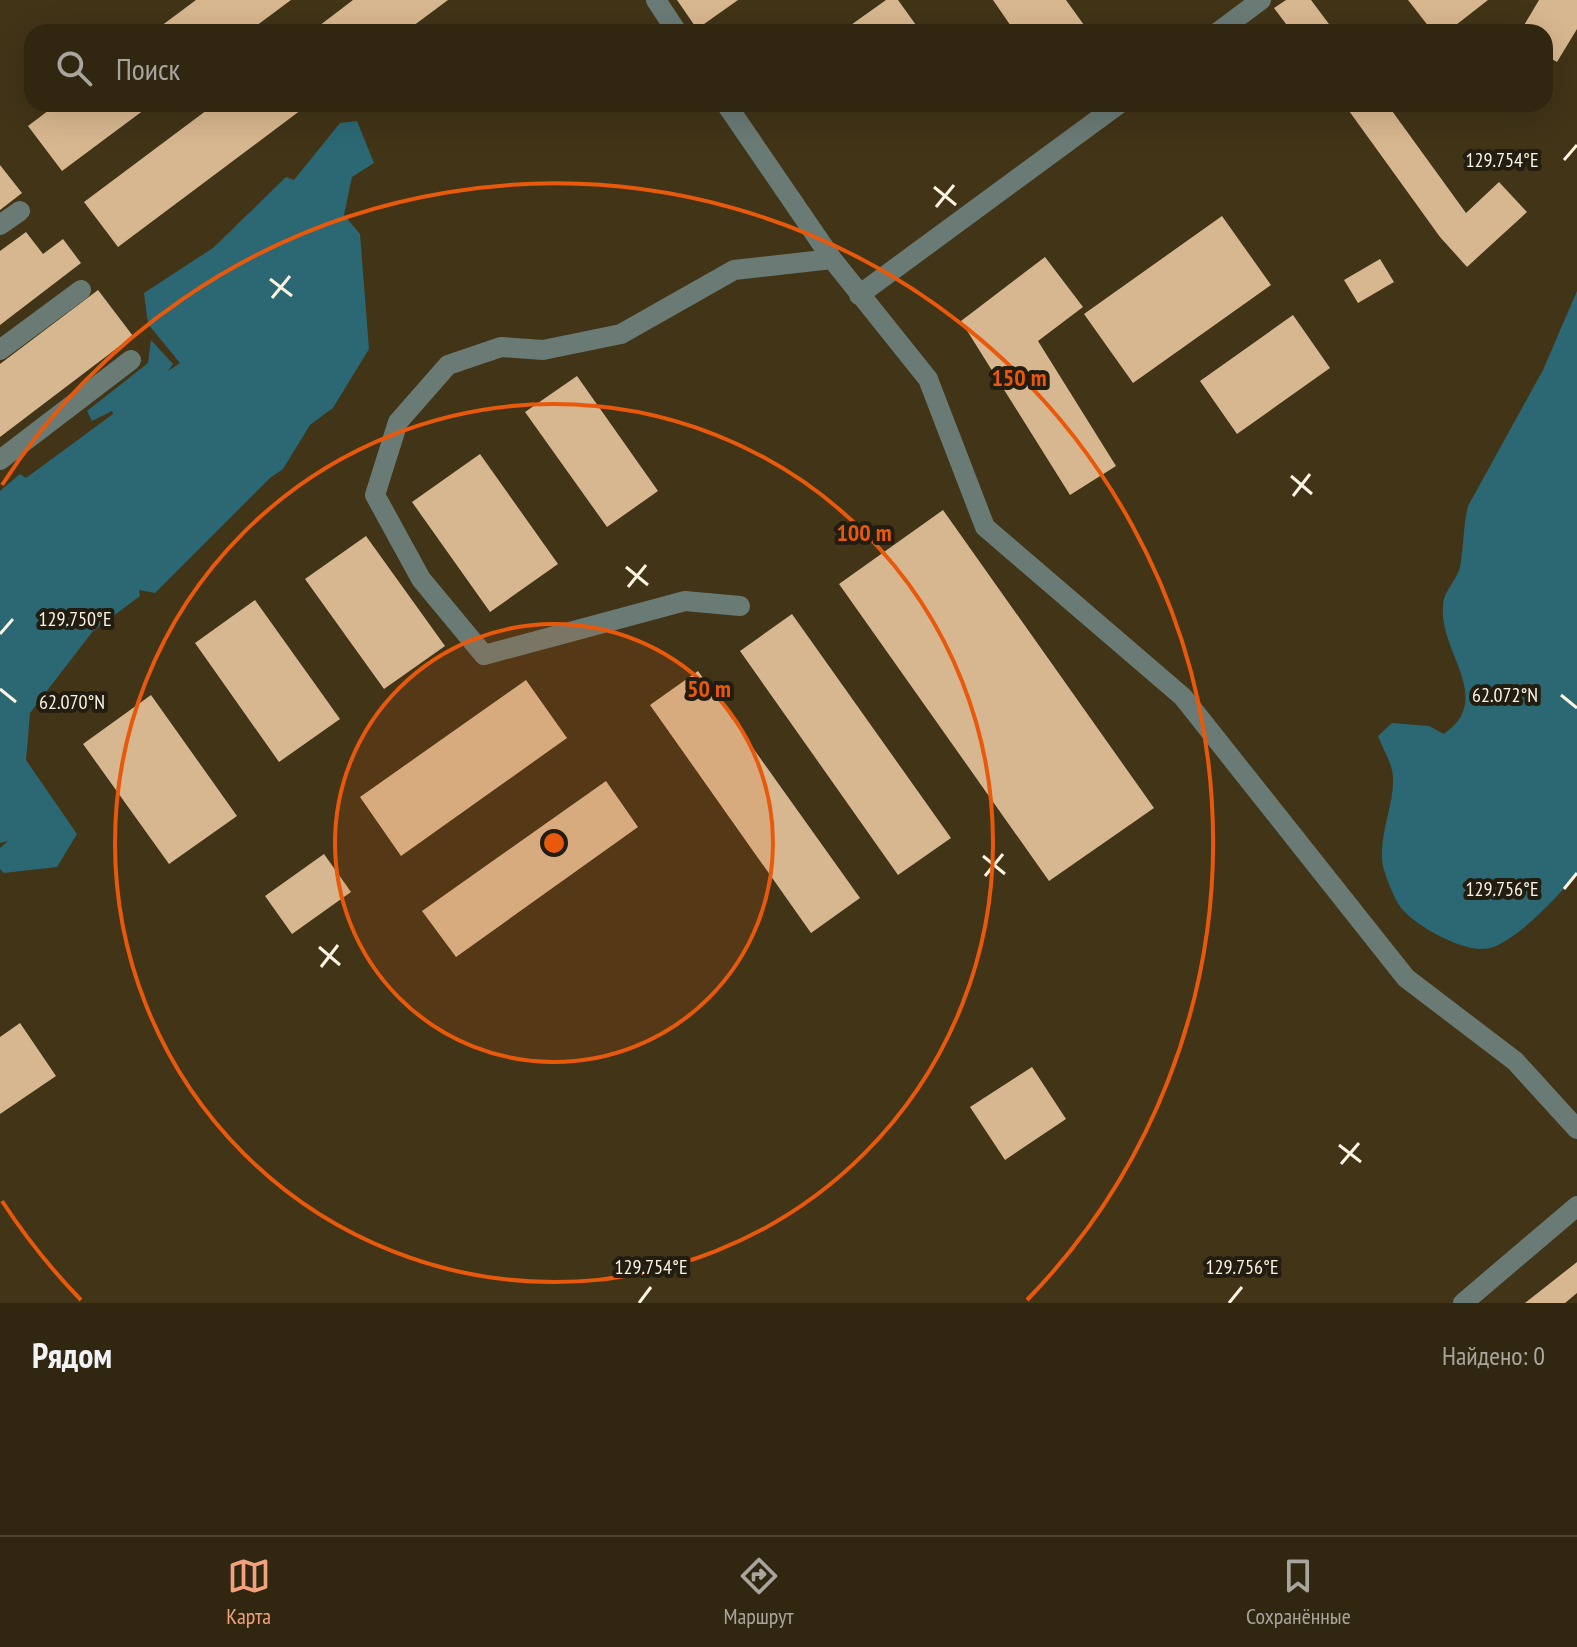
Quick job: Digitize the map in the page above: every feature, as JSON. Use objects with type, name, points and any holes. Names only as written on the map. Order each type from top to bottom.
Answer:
[{"type":"street","points":[[656,0],[672,24]]},
{"type":"street","points":[[1229,24],[1261,0]]},
{"type":"street","points":[[731,112],[832,259],[928,379],[985,527],[1183,697],[1406,978],[1515,1061],[1577,1129]]},
{"type":"street","points":[[859,295],[1108,112]]},
{"type":"street","points":[[0,225],[20,211]]},
{"type":"street","points":[[740,606],[685,601],[484,655],[421,579],[375,495],[398,422],[448,365],[501,347],[543,350],[621,334],[734,270],[832,259]]},
{"type":"street","points":[[0,350],[81,290]]},
{"type":"street","points":[[0,460],[131,360]]},
{"type":"street","points":[[1463,1303],[1577,1206]]},
{"type":"water","points":[[357,121],[374,163],[352,177],[344,215],[360,234],[369,349],[333,408],[310,425],[283,469],[270,478],[155,593],[139,590],[140,596],[93,631],[30,713],[26,760],[77,834],[57,867],[4,873],[0,869],[0,848],[8,841],[0,843],[0,491],[20,474],[26,478],[113,414],[112,411],[92,421],[87,411],[148,363],[151,340],[173,364],[168,371],[180,363],[148,324],[144,293],[213,248],[286,177],[294,180],[340,123]]},
{"type":"water","points":[[1577,291],[1577,874],[1525,927],[1501,943],[1480,949],[1455,943],[1427,929],[1406,913],[1394,896],[1384,871],[1382,854],[1392,792],[1392,770],[1378,736],[1392,723],[1429,726],[1444,734],[1458,720],[1465,705],[1465,690],[1444,624],[1443,606],[1460,567],[1468,506],[1543,370]]},
{"type":"building","points":[[196,0],[291,0],[259,24],[164,24]]},
{"type":"building","points":[[353,0],[448,0],[416,24],[322,24]]},
{"type":"building","points":[[677,0],[738,0],[704,24],[694,24]]},
{"type":"building","points":[[886,0],[898,0],[915,24],[852,24]]},
{"type":"building","points":[[993,0],[1066,0],[1083,24],[1010,24]]},
{"type":"building","points":[[1286,0],[1311,0],[1329,24],[1286,24],[1274,8]]},
{"type":"building","points":[[1408,0],[1488,0],[1457,24],[1427,24]]},
{"type":"building","points":[[1539,0],[1577,0],[1577,29],[1557,62],[1553,60],[1553,24],[1525,24]]},
{"type":"building","points":[[46,112],[141,112],[62,171],[28,126]]},
{"type":"building","points":[[204,112],[298,112],[118,247],[84,202]]},
{"type":"building","points":[[1350,112],[1393,112],[1466,213],[1499,182],[1527,212],[1467,267],[1440,237]]},
{"type":"building","points":[[0,165],[22,193],[0,210]]},
{"type":"building","points":[[1222,216],[1271,285],[1133,383],[1084,314]]},
{"type":"building","points":[[26,232],[43,254],[63,239],[81,263],[0,325],[0,251]]},
{"type":"building","points":[[1045,257],[1083,307],[1038,341],[1116,466],[1070,495],[961,321]]},
{"type":"building","points":[[1380,259],[1394,282],[1358,303],[1344,280]]},
{"type":"building","points":[[98,290],[133,336],[0,437],[0,364]]},
{"type":"building","points":[[1293,315],[1330,368],[1237,434],[1200,381]]},
{"type":"building","points":[[577,376],[658,491],[607,527],[525,412]]},
{"type":"building","points":[[480,454],[558,564],[490,612],[412,502]]},
{"type":"building","points":[[943,510],[1154,808],[1049,881],[839,584]]},
{"type":"building","points":[[366,536],[445,646],[384,689],[305,579]]},
{"type":"building","points":[[255,600],[340,719],[279,762],[195,643]]},
{"type":"building","points":[[792,614],[951,838],[898,875],[740,651]]},
{"type":"building","points":[[698,671],[860,898],[811,933],[650,705]]},
{"type":"building","points":[[526,680],[567,738],[401,856],[360,797]]},
{"type":"building","points":[[151,695],[237,816],[169,864],[83,744]]},
{"type":"building","points":[[606,781],[638,827],[456,957],[422,911]]},
{"type":"building","points":[[324,854],[351,892],[292,934],[265,896]]},
{"type":"building","points":[[20,1023],[56,1076],[0,1114],[0,1037]]},
{"type":"building","points":[[1032,1067],[1066,1119],[1005,1160],[970,1107]]},
{"type":"building","points":[[1577,1262],[1577,1293],[1565,1303],[1525,1303]]}]
